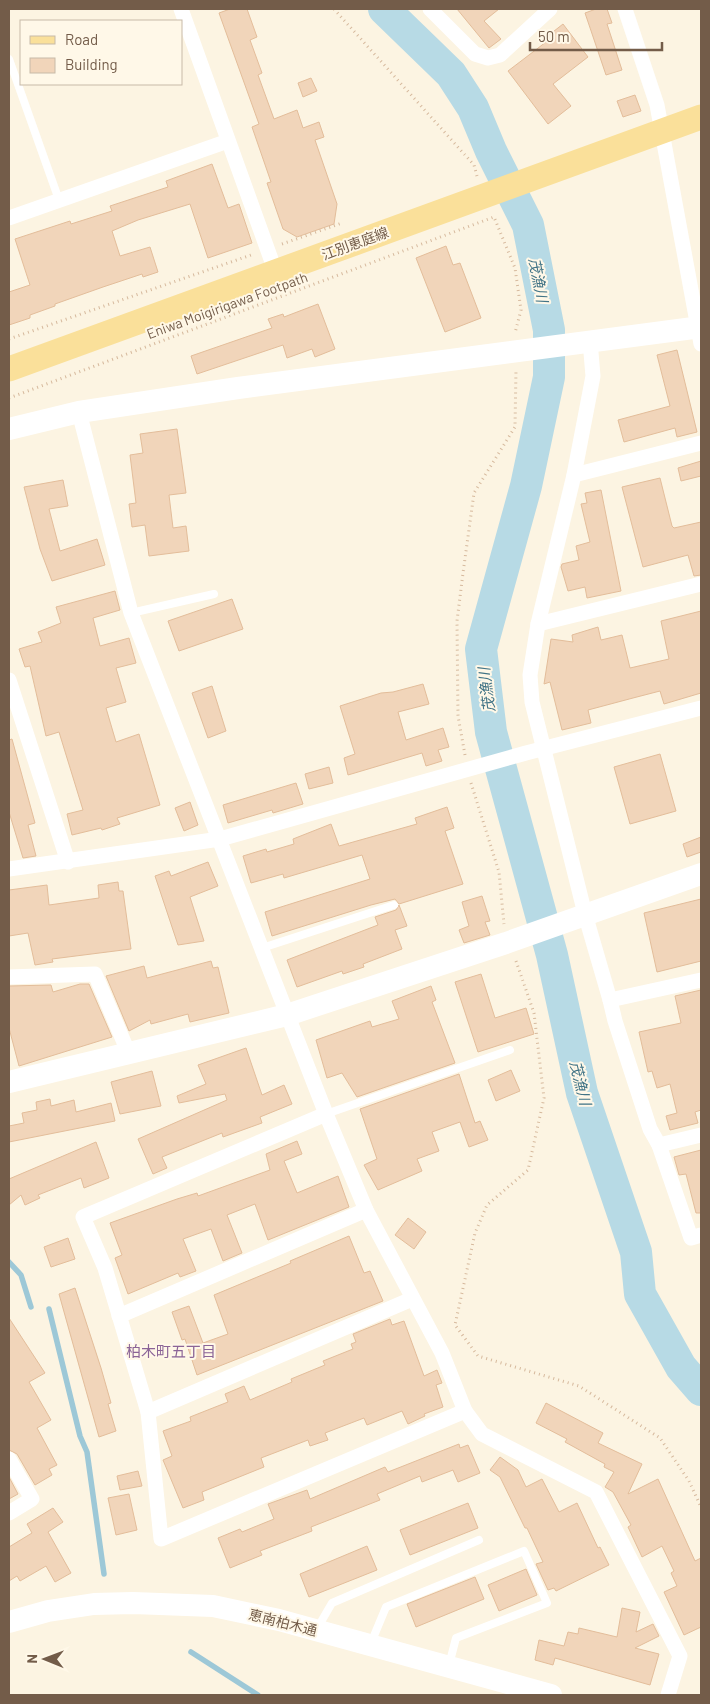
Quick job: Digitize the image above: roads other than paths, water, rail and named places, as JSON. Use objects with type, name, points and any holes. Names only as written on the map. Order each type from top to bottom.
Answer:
[{"type":"main road","name":"江別恵庭線","points":[[9,369],[701,117]]},
{"type":"street","points":[[181,9],[276,273]]},
{"type":"street","points":[[430,9],[475,54],[488,58],[500,55],[544,10]]},
{"type":"street","points":[[9,429],[79,412],[238,388],[581,343],[700,333],[657,106],[625,9]]},
{"type":"street","points":[[9,218],[228,141]]},
{"type":"street","points":[[581,343],[593,376],[574,475],[538,624],[530,675],[532,702],[543,749],[575,917],[610,1000],[650,1129],[659,1145],[691,1238],[701,1235]]},
{"type":"street","points":[[79,412],[131,612],[287,1015],[366,1210],[442,1353],[465,1411],[482,1434],[596,1492],[680,1656],[668,1695]]},
{"type":"street","points":[[574,475],[701,443]]},
{"type":"street","points":[[538,624],[701,584]]},
{"type":"street","points":[[9,680],[68,862]]},
{"type":"street","points":[[9,869],[220,839],[473,768],[701,708]]},
{"type":"street","points":[[9,1082],[287,1015],[515,940],[575,917],[701,874]]},
{"type":"street","points":[[9,977],[96,974],[129,1054]]},
{"type":"street","points":[[610,1000],[701,980]]},
{"type":"street","points":[[326,1114],[83,1217],[105,1268],[148,1412],[161,1539],[465,1411]]},
{"type":"street","points":[[659,1145],[701,1135]]},
{"type":"street","points":[[119,1316],[366,1210]]},
{"type":"street","points":[[148,1412],[412,1299]]},
{"type":"street","points":[[9,1459],[32,1499],[9,1513]]},
{"type":"street","name":"恵南柏木通","points":[[9,1622],[57,1610],[94,1604],[133,1603],[213,1606],[316,1630],[551,1695]]},
{"type":"lane","points":[[9,59],[59,200]]},
{"type":"lane","points":[[131,612],[214,594]]},
{"type":"lane","points":[[262,948],[394,905]]},
{"type":"lane","points":[[326,1114],[510,1050]]},
{"type":"lane","points":[[316,1630],[332,1603],[479,1540]]},
{"type":"lane","points":[[370,1645],[386,1607],[524,1550],[547,1604],[456,1638],[449,1667]]},
{"type":"waterway","name":"茂漁川","points":[[384,9],[451,74],[473,108],[491,151],[528,225],[549,330],[549,377],[526,486],[481,649],[491,732],[552,955],[582,1093],[636,1252],[640,1294],[681,1367],[701,1390]]},
{"type":"waterway","points":[[9,1262],[21,1275],[31,1307]]},
{"type":"waterway","points":[[49,1309],[80,1436],[87,1452],[104,1574]]},
{"type":"waterway","points":[[191,1652],[258,1695]]},
{"type":"district","name":"柏木町五丁目","points":[[171,1351]]}]
